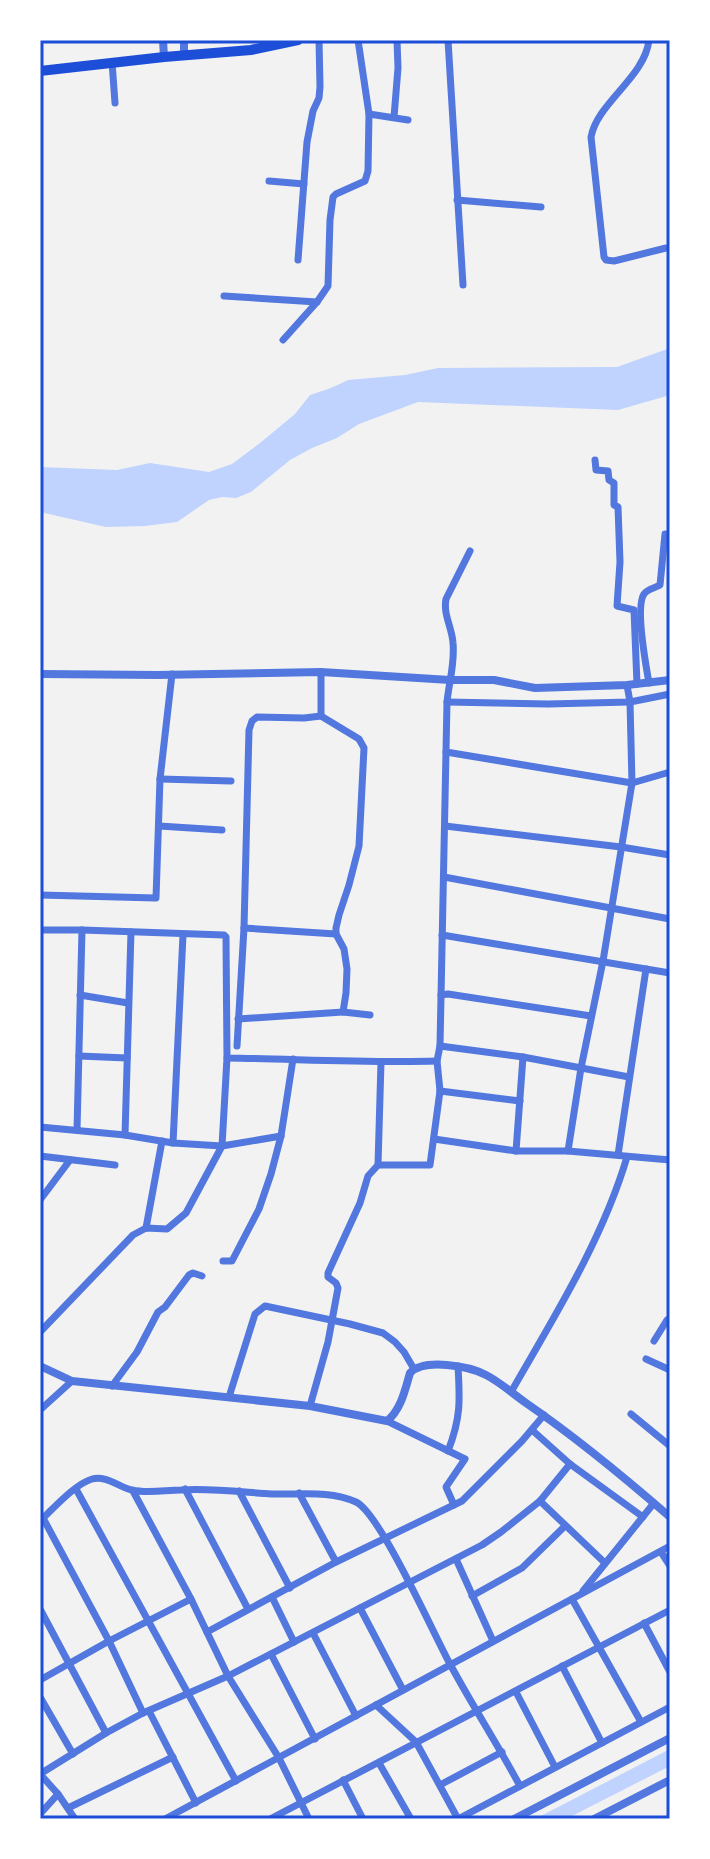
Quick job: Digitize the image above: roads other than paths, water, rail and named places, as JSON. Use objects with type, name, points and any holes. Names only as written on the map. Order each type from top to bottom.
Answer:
[{"type":"main road","points":[[40,71],[251,50],[298,40]]},
{"type":"street","points":[[163,40],[164,57]]},
{"type":"street","points":[[184,40],[184,56]]},
{"type":"street","points":[[298,260],[309,126],[319,98],[319,40]]},
{"type":"street","points":[[283,340],[328,286],[333,197],[365,181],[368,171],[369,114],[358,40]]},
{"type":"street","points":[[394,117],[397,40]]},
{"type":"street","points":[[448,40],[463,285]]},
{"type":"street","points":[[649,40],[648,49],[629,81],[596,122],[591,137],[606,260],[614,261],[666,248]]},
{"type":"street","points":[[112,62],[115,103]]},
{"type":"street","points":[[369,114],[408,120]]},
{"type":"street","points":[[269,181],[304,184]]},
{"type":"street","points":[[457,200],[541,207]]},
{"type":"street","points":[[224,296],[317,302]]},
{"type":"street","points":[[568,1151],[632,783],[630,702],[634,610],[617,606],[620,562],[618,507],[614,505],[614,483],[609,480],[608,471],[596,470],[595,460]]},
{"type":"street","points":[[649,683],[643,649],[642,598],[648,590],[660,585],[665,534]]},
{"type":"street","points":[[378,1165],[430,1165],[434,1139],[440,1091],[437,1061],[440,1046],[447,702],[454,665],[453,642],[444,607],[470,551]]},
{"type":"street","points":[[40,674],[321,672],[494,680],[535,688],[670,680]]},
{"type":"street","points":[[321,672],[321,716]]},
{"type":"street","points":[[40,895],[156,898],[160,779],[172,674]]},
{"type":"street","points":[[447,702],[630,702],[670,694]]},
{"type":"street","points":[[237,1046],[249,739],[252,721],[257,717],[321,716],[359,739],[364,748],[359,846],[336,934],[344,949],[347,969],[343,1012]]},
{"type":"street","points":[[446,752],[632,783],[670,772]]},
{"type":"street","points":[[160,779],[231,781]]},
{"type":"street","points":[[159,826],[222,830]]},
{"type":"street","points":[[445,826],[670,855]]},
{"type":"street","points":[[444,877],[670,919]]},
{"type":"street","points":[[244,928],[336,934]]},
{"type":"street","points":[[40,930],[226,937],[227,1058],[222,1146],[186,1213],[167,1229],[146,1228],[133,1235],[40,1332]]},
{"type":"street","points":[[77,1130],[82,930]]},
{"type":"street","points":[[125,1135],[131,932]]},
{"type":"street","points":[[173,1143],[183,935]]},
{"type":"street","points":[[442,935],[670,973]]},
{"type":"street","points":[[618,1155],[646,969]]},
{"type":"street","points":[[80,995],[128,1003]]},
{"type":"street","points":[[441,995],[591,1016]]},
{"type":"street","points":[[238,1019],[343,1012],[370,1015]]},
{"type":"street","points":[[440,1046],[523,1057],[629,1077]]},
{"type":"street","points":[[79,1056],[127,1058]]},
{"type":"street","points":[[516,1151],[523,1057]]},
{"type":"street","points":[[227,1058],[437,1061]]},
{"type":"street","points":[[223,1261],[232,1261],[259,1209],[281,1136],[293,1059]]},
{"type":"street","points":[[310,1406],[333,1320],[338,1286],[328,1277],[328,1273],[360,1203],[368,1176],[378,1165],[381,1062]]},
{"type":"street","points":[[440,1091],[520,1101]]},
{"type":"street","points":[[40,1127],[222,1146],[281,1136]]},
{"type":"street","points":[[434,1139],[516,1151],[568,1151],[670,1159]]},
{"type":"street","points":[[146,1228],[162,1141]]},
{"type":"street","points":[[40,1156],[115,1165]]},
{"type":"street","points":[[511,1392],[587,1254],[611,1205],[627,1157]]},
{"type":"street","points":[[40,1200],[70,1160]]},
{"type":"street","points":[[112,1386],[137,1352],[158,1312],[189,1275],[202,1276]]},
{"type":"street","points":[[229,1397],[255,1314],[265,1306],[383,1333],[404,1352],[414,1369]]},
{"type":"street","points":[[654,1341],[669,1317]]},
{"type":"street","points":[[646,1359],[670,1370]]},
{"type":"street","points":[[40,1366],[72,1381],[310,1406],[387,1421],[465,1459],[446,1487],[454,1505]]},
{"type":"street","points":[[387,1421],[399,1406],[414,1369],[422,1366],[458,1366],[483,1373],[583,1444],[670,1517]]},
{"type":"street","points":[[448,1451],[459,1418],[458,1366]]},
{"type":"street","points":[[40,1410],[72,1381]]},
{"type":"street","points":[[631,1414],[670,1446]]},
{"type":"street","points":[[207,1632],[336,1562],[454,1505],[472,1492],[544,1415]]},
{"type":"street","points":[[532,1430],[570,1464],[643,1517]]},
{"type":"street","points":[[75,1819],[40,1774],[146,1712],[228,1676],[456,1559],[501,1532],[540,1501],[570,1464]]},
{"type":"street","points":[[196,1803],[42,1519],[87,1481],[105,1479],[133,1491],[185,1489],[299,1493],[354,1501],[366,1511],[384,1538],[450,1665],[520,1786]]},
{"type":"street","points":[[76,1489],[236,1781]]},
{"type":"street","points":[[185,1489],[248,1609]]},
{"type":"street","points":[[133,1491],[228,1676],[279,1758],[309,1819]]},
{"type":"street","points":[[239,1491],[290,1588]]},
{"type":"street","points":[[299,1493],[336,1562]]},
{"type":"street","points":[[540,1501],[605,1563]]},
{"type":"street","points":[[581,1593],[654,1503]]},
{"type":"street","points":[[472,1596],[522,1568],[565,1526]]},
{"type":"street","points":[[165,1819],[670,1546]]},
{"type":"street","points":[[661,1552],[670,1566]]},
{"type":"street","points":[[456,1559],[493,1641]]},
{"type":"street","points":[[272,1597],[294,1642]]},
{"type":"street","points":[[40,1680],[191,1599]]},
{"type":"street","points":[[572,1599],[641,1722]]},
{"type":"street","points":[[360,1608],[403,1690]]},
{"type":"street","points":[[40,1609],[106,1733]]},
{"type":"street","points":[[270,1819],[670,1610]]},
{"type":"street","points":[[644,1623],[670,1672]]},
{"type":"street","points":[[313,1633],[356,1716]]},
{"type":"street","points":[[271,1654],[315,1739]]},
{"type":"street","points":[[562,1666],[602,1743]]},
{"type":"street","points":[[516,1692],[555,1767]]},
{"type":"street","points":[[40,1697],[73,1754]]},
{"type":"street","points":[[376,1705],[416,1742],[458,1819],[670,1707]]},
{"type":"street","points":[[514,1819],[670,1738]]},
{"type":"street","points":[[440,1785],[502,1752]]},
{"type":"street","points":[[68,1808],[173,1757]]},
{"type":"street","points":[[379,1763],[411,1819]]},
{"type":"street","points":[[343,1780],[363,1819]]},
{"type":"street","points":[[594,1819],[670,1780]]},
{"type":"street","points":[[40,1814],[58,1794]]},
{"type":"street","points":[[180,1811],[190,1819]]},
{"type":"water","points":[[670,348],[670,395],[618,410],[418,402],[359,424],[290,460],[251,492],[236,498],[209,500],[177,522],[106,527],[40,512],[40,467],[117,470],[150,463],[209,472],[232,464],[260,443],[295,414],[310,395],[348,380],[405,375],[438,368],[617,367]]},
{"type":"water","points":[[670,1749],[670,1766],[566,1819],[535,1819]]}]
